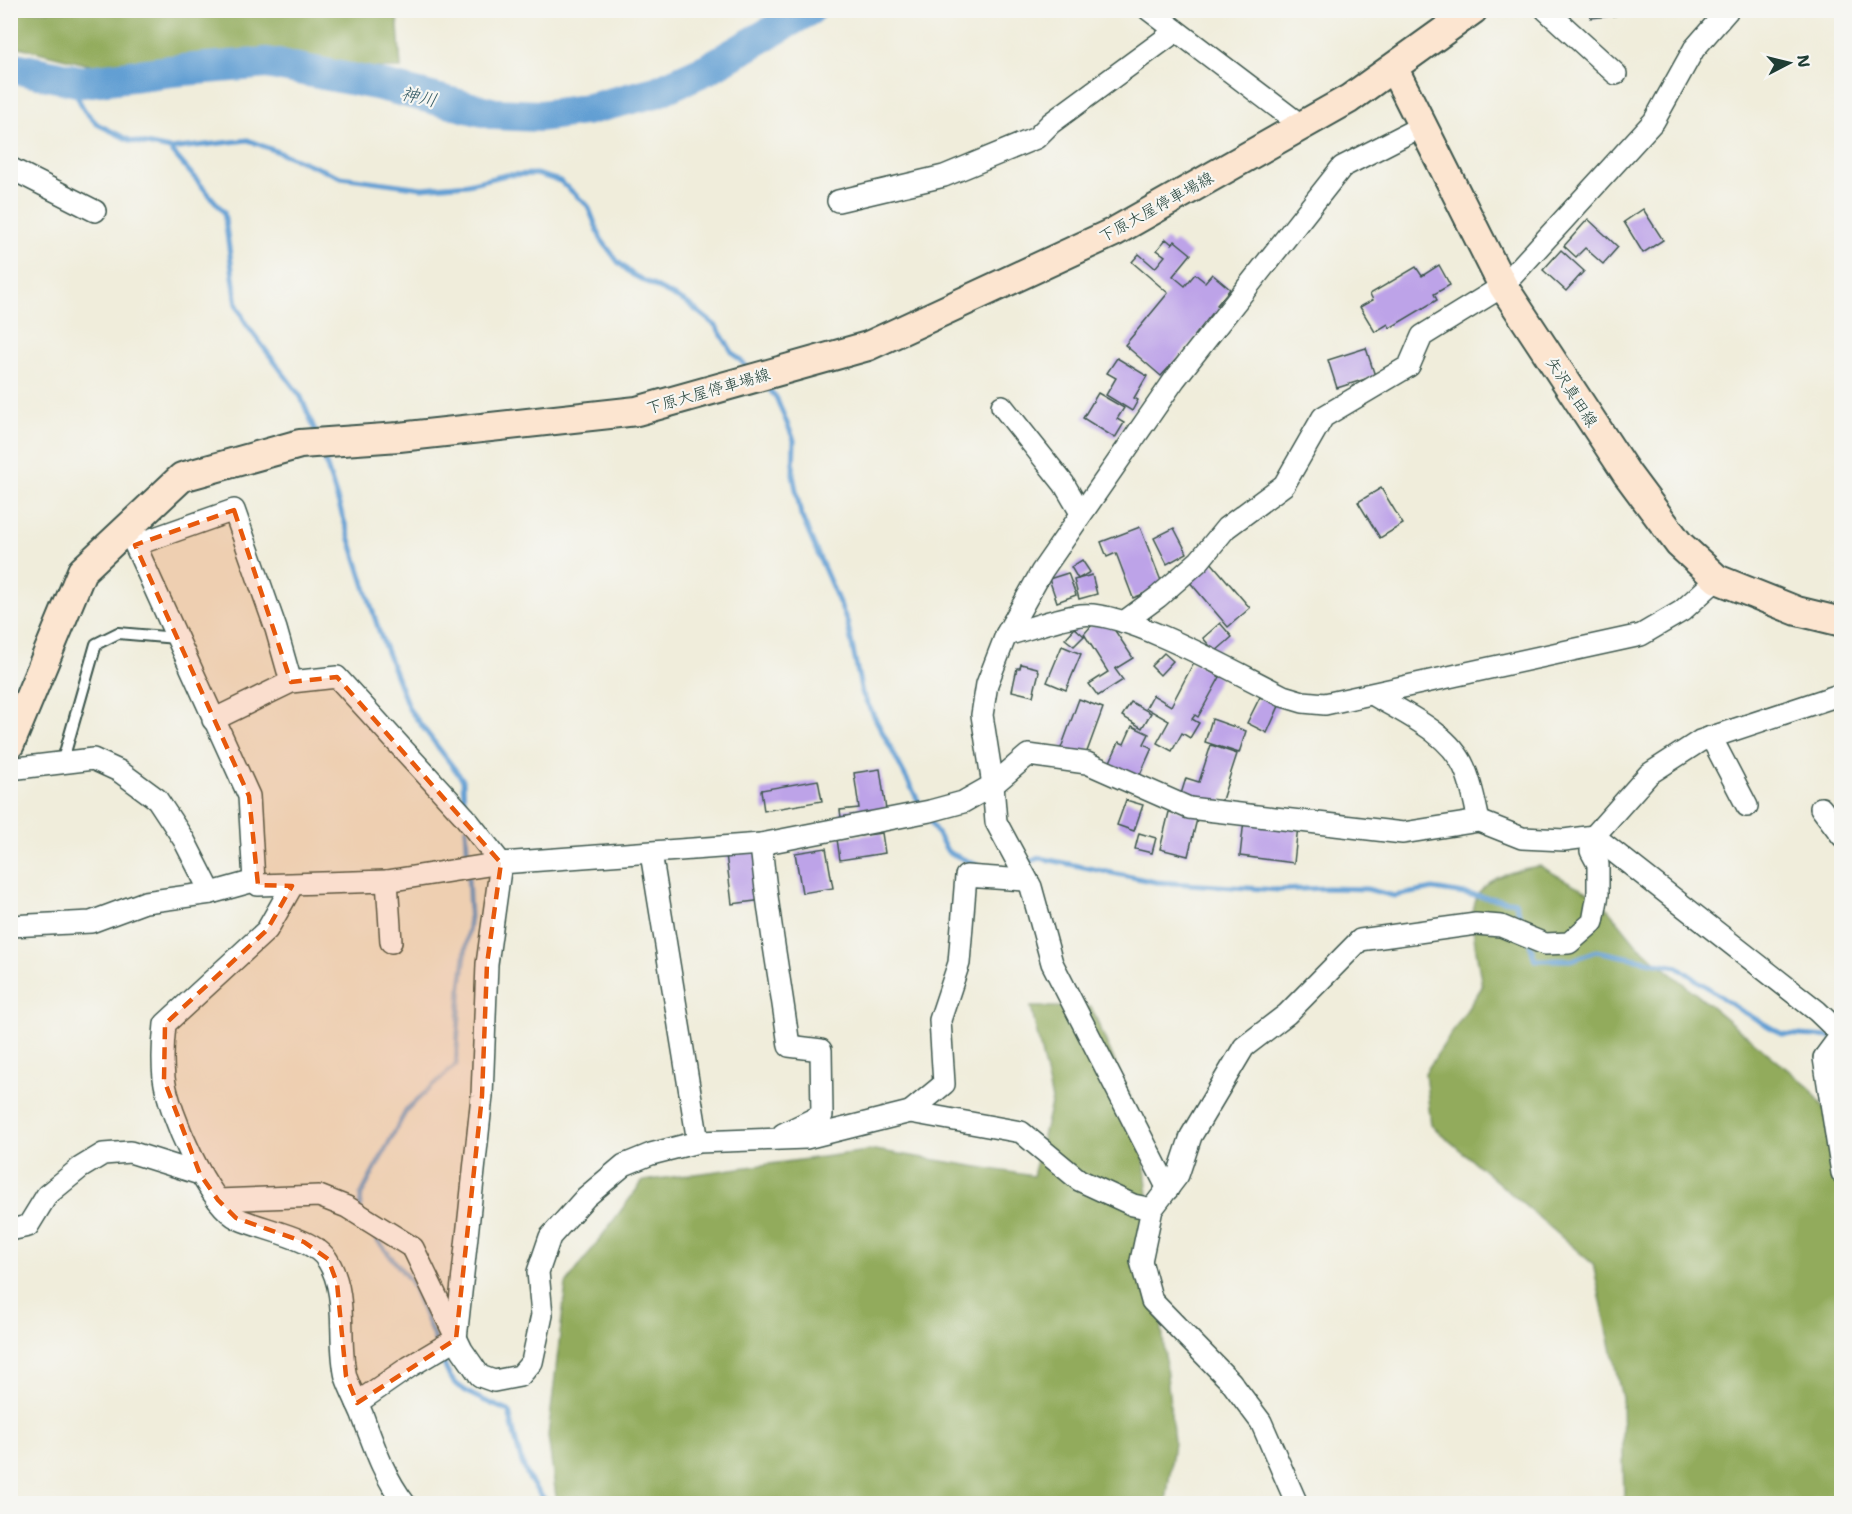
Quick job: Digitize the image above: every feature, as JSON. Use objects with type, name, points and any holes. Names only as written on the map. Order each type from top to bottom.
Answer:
[{"type":"main road","name":"下原大屋停車場線","points":[[10,744],[82,571],[182,477],[319,443],[399,437],[637,411],[879,342],[1114,232],[1349,99],[1394,69],[1473,10]]},
{"type":"main road","name":"矢沢真田線","points":[[1394,69],[1503,286],[1627,474],[1679,544],[1717,579],[1797,611],[1842,622]]},
{"type":"street","points":[[1149,10],[1302,126]]},
{"type":"street","points":[[1546,10],[1616,74]]},
{"type":"street","points":[[1124,622],[1158,597],[1199,561],[1226,528],[1284,485],[1323,417],[1409,366],[1422,336],[1503,286],[1654,121],[1694,49],[1728,10]]},
{"type":"street","points":[[838,201],[944,176],[1036,138],[1051,123],[1176,31]]},
{"type":"street","points":[[1168,1189],[1052,963],[1031,887],[1025,880],[996,822],[993,785],[982,715],[987,684],[1006,635],[1042,571],[1175,379],[1342,167],[1422,126]]},
{"type":"street","points":[[10,168],[95,211]]},
{"type":"street","points":[[1002,406],[1064,484],[1081,513]]},
{"type":"street","points":[[291,682],[276,629],[234,510],[135,545],[249,796],[254,881],[258,885],[292,886],[387,881],[501,863],[761,844],[930,812],[963,802],[993,785],[1028,755],[1087,763],[1189,808],[1403,833],[1479,821],[1522,838],[1564,840],[1594,836],[1648,774],[1700,741],[1842,694]]},
{"type":"street","points":[[1006,635],[1082,614],[1124,622],[1196,652],[1283,696],[1303,702],[1325,704],[1641,635],[1682,611],[1717,579]]},
{"type":"street","points":[[213,720],[291,682],[337,677],[464,816],[501,863],[487,964],[482,1096],[456,1339]]},
{"type":"street","points":[[1374,695],[1426,727],[1447,744],[1464,766],[1479,821]]},
{"type":"street","points":[[1711,737],[1747,806]]},
{"type":"street","points":[[10,769],[93,759],[119,771],[157,799],[184,840],[211,893]]},
{"type":"street","points":[[1821,808],[1842,836]]},
{"type":"street","points":[[1594,836],[1605,857],[1817,1011],[1841,1035],[1824,1058],[1842,1173]]},
{"type":"street","points":[[761,844],[768,920],[777,954],[789,1046],[821,1050],[822,1063],[822,1115],[778,1137]]},
{"type":"street","points":[[651,853],[698,1142]]},
{"type":"street","points":[[1297,1503],[1261,1422],[1231,1382],[1152,1301],[1141,1262],[1152,1209],[1178,1175],[1191,1136],[1244,1047],[1287,1014],[1360,940],[1476,924],[1501,926],[1545,944],[1569,943],[1593,922],[1605,857]]},
{"type":"street","points":[[910,1112],[944,1084],[940,1020],[959,963],[966,876],[1025,880]]},
{"type":"street","points":[[10,926],[91,922],[145,902],[211,893],[254,881]]},
{"type":"street","points":[[387,881],[391,942]]},
{"type":"street","points":[[292,886],[267,930],[165,1024],[162,1051],[164,1080],[171,1108],[200,1174],[218,1200],[236,1218],[304,1242],[328,1259],[337,1283],[346,1376],[390,1485],[405,1503]]},
{"type":"street","points":[[218,1200],[319,1196],[347,1208],[413,1248],[456,1339],[480,1376],[494,1381],[520,1376],[532,1362],[542,1315],[538,1272],[550,1237],[586,1197],[624,1165],[651,1154],[698,1142],[778,1137],[806,1138],[910,1112],[1021,1132],[1078,1180],[1134,1205],[1152,1209]]},
{"type":"street","points":[[10,1230],[28,1226],[47,1195],[80,1168],[103,1154],[130,1152],[152,1157],[200,1174]]},
{"type":"street","points":[[357,1403],[456,1339]]},
{"type":"lane","points":[[62,763],[96,644],[118,633],[176,638]]},
{"type":"highlighted area","points":[[234,510],[291,682],[337,677],[501,863],[487,964],[482,1096],[456,1339],[357,1403],[346,1376],[337,1283],[328,1259],[304,1242],[236,1218],[218,1200],[200,1174],[164,1080],[165,1024],[267,930],[292,886],[258,885],[249,796],[135,545]]},
{"type":"green space","points":[[10,11],[402,11],[397,12],[401,68],[105,69],[11,45]]},
{"type":"green space","points":[[1540,866],[1600,899],[1637,945],[1810,1088],[1841,1131],[1841,1503],[1624,1503],[1622,1398],[1593,1264],[1431,1125],[1425,1073],[1482,987],[1474,940],[1474,905],[1480,892],[1492,881],[1512,872]]},
{"type":"green space","points":[[1031,1007],[1091,1007],[1140,1120],[1174,1442],[1166,1503],[557,1504],[548,1436],[566,1284],[643,1181],[875,1150],[1033,1176],[1052,1100]]},
{"type":"building","points":[[1590,10],[1618,10],[1619,15],[1591,18]]},
{"type":"building","points":[[1643,209],[1663,240],[1643,253],[1624,222]]},
{"type":"building","points":[[1588,219],[1618,247],[1603,264],[1585,248],[1576,257],[1564,246]]},
{"type":"building","points":[[1166,239],[1172,244],[1175,241],[1191,254],[1173,276],[1185,286],[1195,274],[1205,282],[1212,274],[1230,289],[1217,305],[1222,309],[1161,376],[1125,345],[1168,293],[1132,262],[1139,254],[1155,268],[1165,256],[1157,250]]},
{"type":"building","points":[[1561,250],[1584,271],[1566,291],[1543,270]]},
{"type":"building","points":[[1439,265],[1450,285],[1434,294],[1437,300],[1390,328],[1388,324],[1375,332],[1360,307],[1373,300],[1370,294],[1416,267],[1422,276]]},
{"type":"building","points":[[1366,348],[1375,376],[1337,388],[1328,360]]},
{"type":"building","points":[[1117,358],[1147,376],[1134,398],[1138,400],[1132,411],[1106,395],[1116,378],[1107,373]]},
{"type":"building","points":[[1098,393],[1124,408],[1117,419],[1124,423],[1115,438],[1083,418]]},
{"type":"building","points":[[1381,488],[1403,524],[1380,538],[1358,502]]},
{"type":"building","points":[[1140,527],[1163,586],[1133,598],[1116,553],[1107,557],[1101,542]]},
{"type":"building","points":[[1174,528],[1187,553],[1167,564],[1154,538]]},
{"type":"building","points":[[1082,560],[1090,572],[1078,579],[1071,567]]},
{"type":"building","points":[[1210,561],[1250,608],[1228,627],[1188,580]]},
{"type":"building","points":[[1068,573],[1076,595],[1057,602],[1049,579]]},
{"type":"building","points":[[1092,575],[1097,594],[1079,599],[1074,580]]},
{"type":"building","points":[[1110,623],[1133,658],[1115,669],[1123,680],[1098,696],[1089,684],[1108,672],[1084,634],[1092,625]]},
{"type":"building","points":[[1220,623],[1232,637],[1215,652],[1203,638]]},
{"type":"building","points":[[1075,628],[1084,636],[1074,646],[1065,639]]},
{"type":"building","points":[[1062,646],[1081,654],[1066,690],[1047,682]]},
{"type":"building","points":[[1164,653],[1173,661],[1160,675],[1151,666]]},
{"type":"building","points":[[1194,662],[1220,677],[1198,717],[1195,715],[1192,719],[1199,723],[1190,738],[1182,733],[1172,751],[1157,743],[1169,721],[1146,708],[1153,695],[1171,706]]},
{"type":"building","points":[[1021,664],[1037,668],[1039,672],[1033,696],[1012,691],[1017,668],[1020,668]]},
{"type":"building","points":[[1260,697],[1279,706],[1267,733],[1247,723]]},
{"type":"building","points":[[1079,699],[1103,708],[1085,757],[1061,748]]},
{"type":"building","points":[[1131,702],[1151,713],[1142,728],[1122,716]]},
{"type":"building","points":[[1212,719],[1246,731],[1239,753],[1205,742]]},
{"type":"building","points":[[1132,726],[1149,734],[1144,744],[1152,748],[1139,777],[1109,764],[1119,742],[1124,744]]},
{"type":"building","points":[[1211,745],[1237,754],[1220,806],[1181,794],[1186,778],[1199,782]]},
{"type":"building","points":[[880,769],[887,817],[842,824],[840,810],[859,808],[854,773]]},
{"type":"building","points":[[818,780],[822,801],[764,811],[761,790]]},
{"type":"building","points":[[1126,800],[1143,805],[1134,831],[1117,825]]},
{"type":"building","points":[[1170,808],[1198,815],[1188,856],[1160,849]]},
{"type":"building","points":[[1244,820],[1298,826],[1294,863],[1240,856]]},
{"type":"building","points":[[882,833],[885,853],[840,860],[837,839]]},
{"type":"building","points":[[1139,833],[1156,838],[1152,853],[1135,849]]},
{"type":"building","points":[[826,848],[833,888],[802,893],[795,853]]},
{"type":"building","points":[[758,851],[763,900],[732,904],[726,854]]},
{"type":"waterway","name":"神川","points":[[10,67],[82,82],[171,71],[267,63],[376,84],[495,114],[540,116],[585,110],[656,92],[707,69],[809,10]]},
{"type":"waterway","points":[[82,82],[77,96],[84,110],[97,124],[131,141],[170,149],[248,140],[341,177],[422,188],[468,184],[506,175],[536,174],[560,181],[588,206],[601,239],[618,262],[633,275],[687,303],[716,326],[732,352],[749,369]]},
{"type":"waterway","points":[[170,149],[224,212],[237,305],[246,324],[301,397],[316,433]]},
{"type":"waterway","points":[[764,384],[776,397],[794,440],[793,475],[801,515],[847,621],[862,693],[922,808]]},
{"type":"waterway","points":[[322,451],[380,634],[409,709],[463,780],[464,805]]},
{"type":"waterway","points":[[928,818],[948,852],[983,868]]},
{"type":"waterway","points":[[466,829],[468,865]]},
{"type":"waterway","points":[[1027,862],[1040,858],[1156,882],[1278,890],[1367,889],[1394,896],[1433,889],[1515,902],[1525,930]]},
{"type":"waterway","points":[[360,1208],[361,1195],[407,1109],[456,1065],[461,985],[470,917],[468,874]]},
{"type":"waterway","points":[[1530,944],[1535,960],[1572,960],[1596,951],[1678,967],[1740,1010],[1782,1034],[1831,1037]]},
{"type":"waterway","points":[[371,1232],[411,1282],[437,1345]]},
{"type":"waterway","points":[[440,1353],[448,1373],[460,1387],[476,1397],[509,1411],[526,1473],[540,1495],[550,1504]]}]
